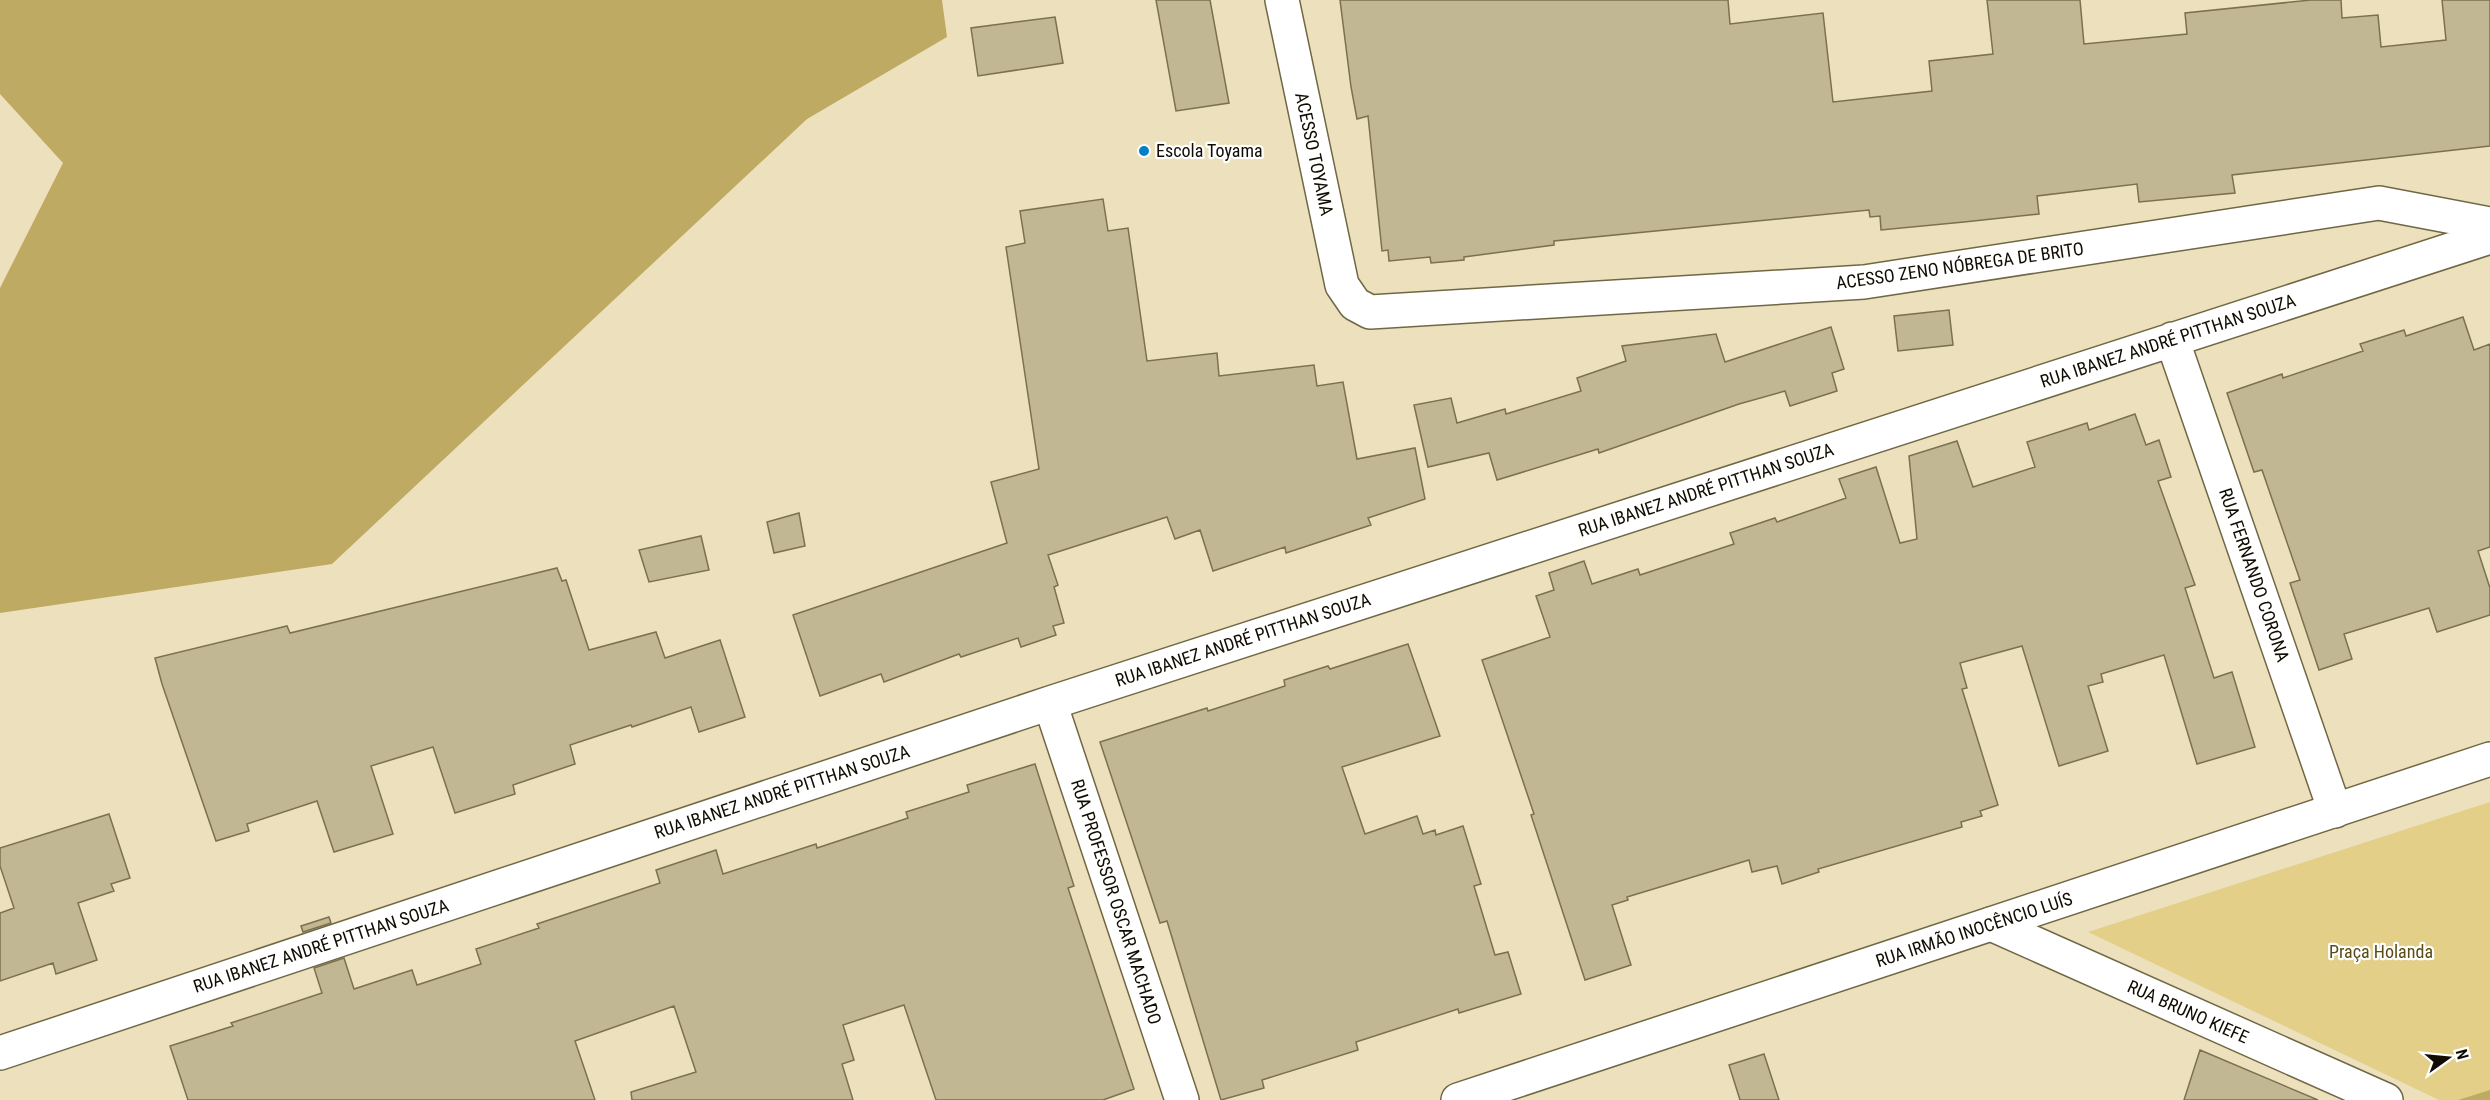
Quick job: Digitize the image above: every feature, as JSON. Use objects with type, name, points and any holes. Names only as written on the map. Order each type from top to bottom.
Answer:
[{"type":"street","name":"ACESSO TOYAMA","points":[[1282,0],[1342,285],[1354,304]]},
{"type":"street","name":"ACESSO ZENO NÓBREGA DE BRITO","points":[[1354,304],[1370,312],[1864,282],[2379,203],[2490,225]]},
{"type":"street","name":"RUA IBANEZ ANDRÉ PITTHAN SOUZA","points":[[0,1053],[1050,703],[2490,237]]},
{"type":"street","name":"RUA FERNANDO CORONA","points":[[2172,339],[2335,811]]},
{"type":"street","name":"RUA PROFESSOR OSCAR MACHADO","points":[[1050,703],[1182,1100]]},
{"type":"street","name":"RUA IRMÃO INOCÊNCIO LUÍS","points":[[1458,1100],[2490,759]]},
{"type":"street","name":"RUA BRUNO KIEFE","points":[[1991,924],[2386,1100]]},
{"type":"green space","name":"Praça Holanda","points":[[2490,802],[2490,1100],[2439,1100],[2088,932]]},
{"type":"shaded area","points":[[0,0],[942,0],[947,37],[807,119],[332,564],[0,613],[0,288],[63,163],[0,94]]},
{"type":"shaded area","points":[[2490,1090],[2490,1100],[2458,1100]]},
{"type":"building","points":[[1156,0],[1210,0],[1229,103],[1176,111]]},
{"type":"building","points":[[1340,0],[1728,0],[1730,24],[1823,13],[1833,102],[1932,91],[1929,61],[1993,54],[1987,0],[2080,0],[2084,44],[2187,34],[2185,13],[2311,0],[2341,0],[2342,18],[2378,15],[2381,47],[2446,40],[2442,0],[2490,0],[2490,146],[2232,175],[2235,193],[2139,202],[2137,184],[2037,196],[2039,214],[1964,222],[1881,230],[1880,216],[1870,217],[1869,210],[1554,241],[1554,245],[1464,257],[1464,260],[1431,263],[1430,257],[1389,261],[1388,250],[1382,251],[1368,116],[1357,119]]},
{"type":"building","points":[[1055,17],[1063,63],[978,76],[971,28]]},
{"type":"building","points":[[1103,199],[1108,231],[1128,228],[1147,361],[1217,353],[1219,376],[1314,365],[1317,386],[1343,382],[1357,459],[1415,448],[1425,499],[1368,518],[1371,525],[1286,553],[1285,547],[1213,571],[1200,530],[1175,539],[1167,517],[1048,555],[1058,585],[1054,587],[1064,623],[1053,626],[1056,635],[1021,647],[1018,638],[961,657],[959,654],[884,682],[881,674],[820,696],[793,615],[1007,543],[991,482],[1039,469],[1006,247],[1025,243],[1020,211]]},
{"type":"building","points":[[1949,310],[1953,345],[1898,351],[1894,316]]},
{"type":"building","points":[[2463,317],[2474,350],[2490,344],[2490,547],[2478,551],[2490,588],[2490,615],[2437,632],[2429,608],[2344,634],[2352,659],[2319,670],[2290,583],[2300,580],[2262,470],[2254,472],[2227,393],[2282,374],[2283,378],[2363,351],[2360,344],[2404,330],[2406,336]]},
{"type":"building","points":[[1831,327],[1844,369],[1832,373],[1837,391],[1790,406],[1785,391],[1739,404],[1599,453],[1598,449],[1497,480],[1489,453],[1428,467],[1414,405],[1451,398],[1457,423],[1505,409],[1506,414],[1581,391],[1577,378],[1626,361],[1622,346],[1716,334],[1725,362]]},
{"type":"building","points":[[2135,414],[2146,445],[2159,440],[2171,477],[2158,481],[2195,585],[2185,588],[2214,678],[2232,672],[2255,747],[2197,764],[2164,655],[2101,674],[2103,682],[2088,686],[2108,751],[2059,766],[2022,646],[1960,663],[1967,688],[1962,689],[1998,805],[1980,811],[1982,816],[1961,822],[1962,827],[1818,869],[1819,872],[1782,884],[1777,866],[1752,872],[1749,860],[1627,897],[1628,900],[1612,905],[1631,965],[1585,980],[1531,815],[1534,814],[1482,660],[1550,637],[1536,596],[1554,590],[1549,573],[1584,561],[1592,584],[1638,569],[1640,575],[1734,544],[1730,533],[1775,518],[1777,522],[1846,498],[1839,479],[1876,467],[1900,543],[1917,539],[1909,456],[1957,441],[1973,487],[2035,467],[2027,442],[2087,423],[2089,430]]},
{"type":"building","points":[[799,513],[805,546],[774,553],[767,522]]},
{"type":"building","points":[[701,536],[709,570],[649,582],[639,550]]},
{"type":"building","points":[[557,568],[562,581],[566,580],[589,650],[656,632],[665,658],[720,640],[745,717],[699,732],[691,707],[570,745],[575,764],[513,785],[515,794],[455,813],[433,747],[371,766],[393,834],[334,852],[317,801],[247,824],[249,831],[216,841],[155,658],[287,626],[290,633]]},
{"type":"building","points":[[1408,644],[1440,736],[1342,767],[1365,834],[1417,816],[1423,834],[1435,830],[1436,835],[1463,826],[1481,884],[1474,886],[1495,955],[1508,952],[1521,994],[1459,1013],[1458,1009],[1356,1042],[1358,1050],[1262,1080],[1264,1088],[1221,1100],[1167,921],[1160,923],[1100,742],[1285,686],[1284,680],[1328,666],[1330,669]]},
{"type":"building","points":[[1035,764],[1074,886],[1068,888],[1134,1089],[1103,1100],[936,1100],[904,1005],[843,1025],[854,1060],[842,1064],[853,1100],[632,1100],[631,1092],[696,1072],[674,1006],[575,1041],[595,1100],[188,1100],[170,1046],[233,1026],[231,1023],[322,993],[314,968],[344,958],[354,989],[412,970],[417,985],[481,964],[476,949],[539,928],[537,924],[660,883],[656,870],[716,850],[723,874],[816,844],[817,848],[908,818],[906,812],[969,792],[967,785]]},
{"type":"building","points":[[109,814],[130,878],[111,884],[114,891],[78,903],[97,960],[56,974],[53,963],[0,981],[0,913],[14,908],[0,866],[0,848]]},
{"type":"building","points":[[329,917],[331,923],[303,932],[301,926]]},
{"type":"building","points":[[2200,1050],[2318,1100],[2184,1100]]},
{"type":"building","points":[[1764,1054],[1779,1100],[1740,1100],[1729,1065]]},
{"type":"place","name":"Escola Toyama","points":[[1144,151]]}]
